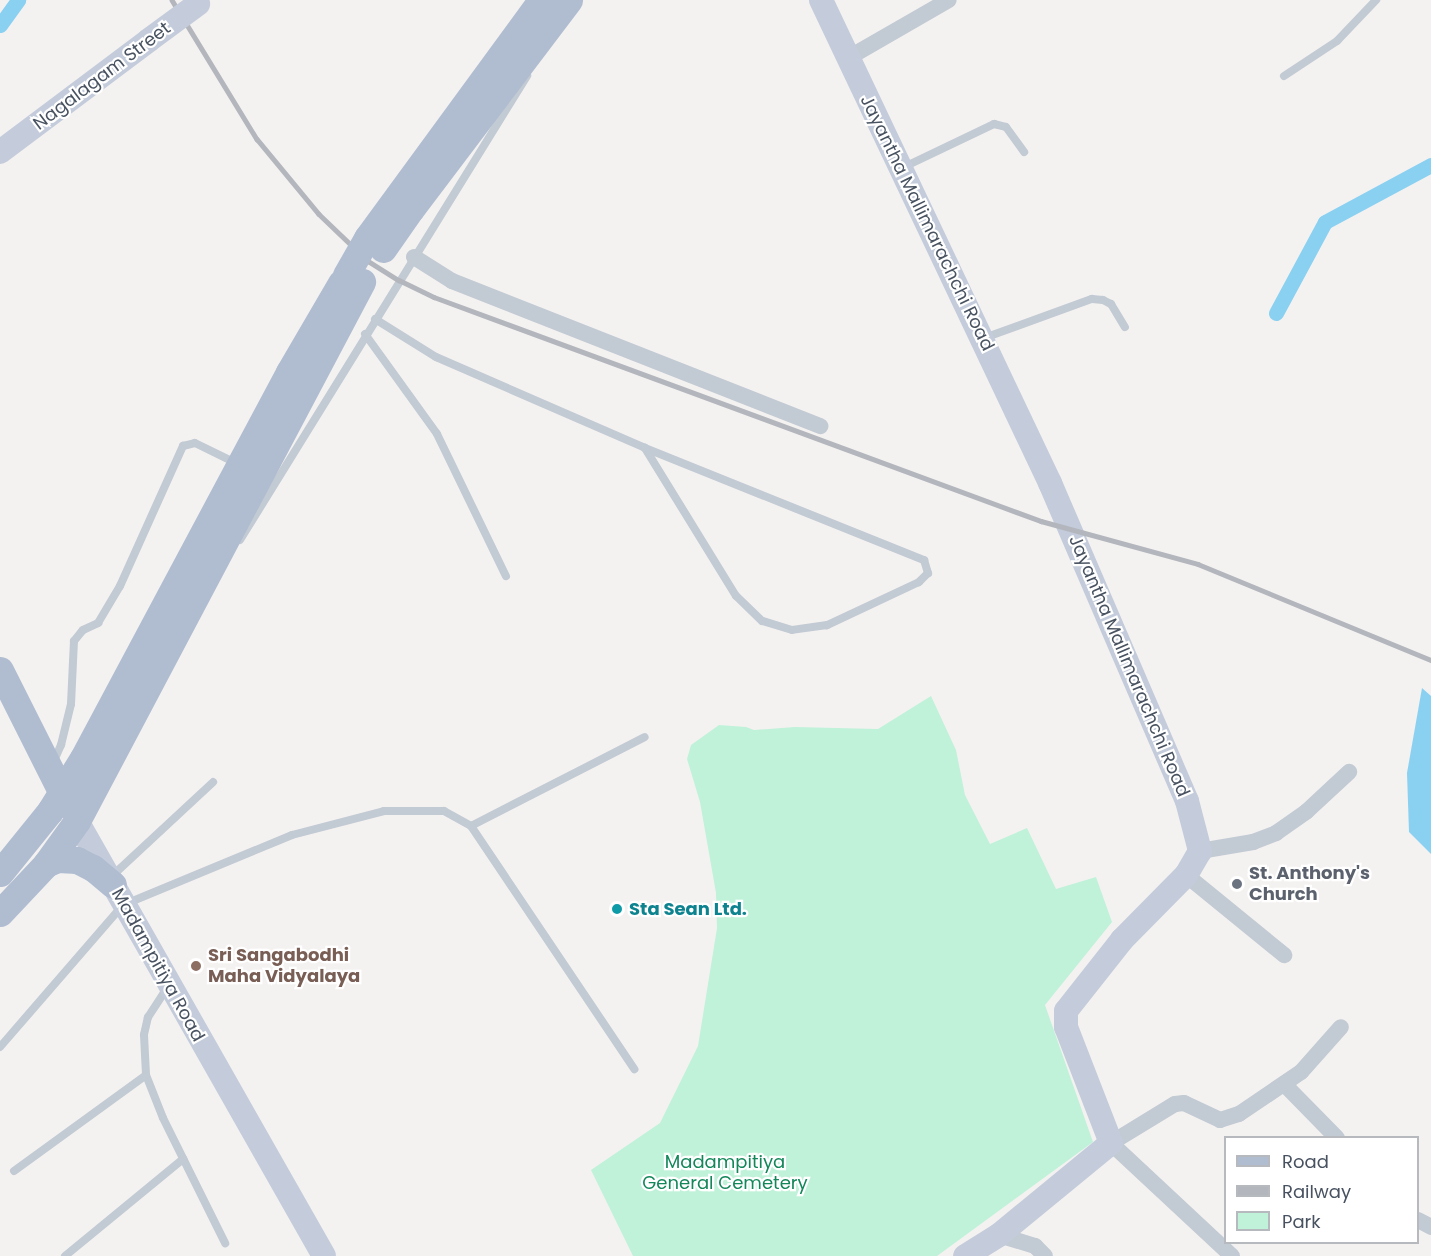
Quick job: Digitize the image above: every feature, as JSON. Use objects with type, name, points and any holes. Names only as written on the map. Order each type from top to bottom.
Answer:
[{"type":"main road","points":[[0,873],[35,831],[62,793],[289,372],[541,0]]},
{"type":"main road","points":[[375,244],[411,209],[569,0]]},
{"type":"main road","points":[[0,913],[46,864],[76,821],[160,668],[354,279]]},
{"type":"main road","name":"Madampitiya Road","points":[[3,682],[48,760],[76,821]]},
{"type":"main road","points":[[48,760],[67,764],[82,758]]},
{"type":"main road","points":[[46,864],[57,860],[77,860],[93,868],[115,890]]},
{"type":"street","name":"Jayantha Mallimarachchi Road","points":[[821,0],[983,338],[1120,640],[1187,801],[1200,851]]},
{"type":"street","points":[[848,58],[949,0]]},
{"type":"street","name":"Nagalagam Street","points":[[0,152],[201,2]]},
{"type":"street","points":[[414,257],[452,281],[820,426]]},
{"type":"street","points":[[1232,1256],[1111,1143],[1066,1027],[1066,1011],[1122,940],[1186,875],[1200,851],[1253,842],[1276,833],[1306,812],[1349,772]]},
{"type":"street","name":"Madampitiya Road","points":[[76,821],[324,1256]]},
{"type":"street","points":[[1186,875],[1284,955]]},
{"type":"street","points":[[965,1256],[999,1235],[1111,1143],[1176,1104],[1184,1103],[1220,1119],[1229,1119],[1285,1085],[1341,1027]]},
{"type":"street","points":[[1285,1085],[1336,1136]]},
{"type":"street","points":[[999,1235],[1035,1246],[1045,1256]]},
{"type":"lane","points":[[236,546],[365,334],[505,113],[569,0]]},
{"type":"lane","points":[[1284,76],[1337,41],[1376,0]]},
{"type":"lane","points":[[901,168],[994,124],[1006,127],[1024,152]]},
{"type":"lane","points":[[983,338],[1092,299],[1103,300],[1111,304],[1125,327]]},
{"type":"lane","points":[[375,320],[436,357],[645,448],[924,560],[928,573],[920,582],[827,625],[792,630],[762,621],[736,597],[645,448]]},
{"type":"lane","points":[[365,334],[437,434],[506,576]]},
{"type":"lane","points":[[48,760],[61,745],[71,704],[74,640],[83,630],[98,623],[120,585],[183,446],[195,443],[240,465]]},
{"type":"lane","points":[[160,668],[213,585]]},
{"type":"lane","points":[[471,826],[645,737]]},
{"type":"lane","points":[[0,1047],[115,890],[213,782]]},
{"type":"lane","points":[[115,890],[292,835],[384,811],[444,811],[471,826],[634,1068]]},
{"type":"lane","points":[[169,985],[148,1017],[144,1035],[146,1075],[183,1159],[225,1243]]},
{"type":"lane","points":[[14,1171],[146,1075]]},
{"type":"lane","points":[[65,1256],[76,1253],[183,1159]]},
{"type":"green space","name":"Madampitiya General Cemetery","points":[[931,696],[956,750],[965,795],[990,844],[1027,828],[1056,889],[1096,877],[1112,922],[1045,1005],[1093,1142],[937,1256],[633,1256],[591,1170],[660,1123],[698,1046],[717,928],[716,893],[700,802],[687,759],[691,745],[719,725],[746,727],[754,730],[795,727],[878,729]]},
{"type":"water","points":[[1422,688],[1431,696],[1431,854],[1409,832],[1407,773]]},
{"type":"waterway","points":[[0,25],[18,0]]},
{"type":"waterway","points":[[1276,313],[1325,222],[1431,165]]},
{"type":"railway","points":[[172,0],[257,139],[319,214],[368,261],[399,280],[434,297],[1041,521],[1198,564],[1431,660]]},
{"type":"place","name":"St. Anthony's Church","points":[[1237,884]]},
{"type":"place","name":"Sta Sean Ltd.","points":[[617,909]]},
{"type":"place","name":"Sri Sangabodhi Maha Vidyalaya","points":[[196,966]]}]
